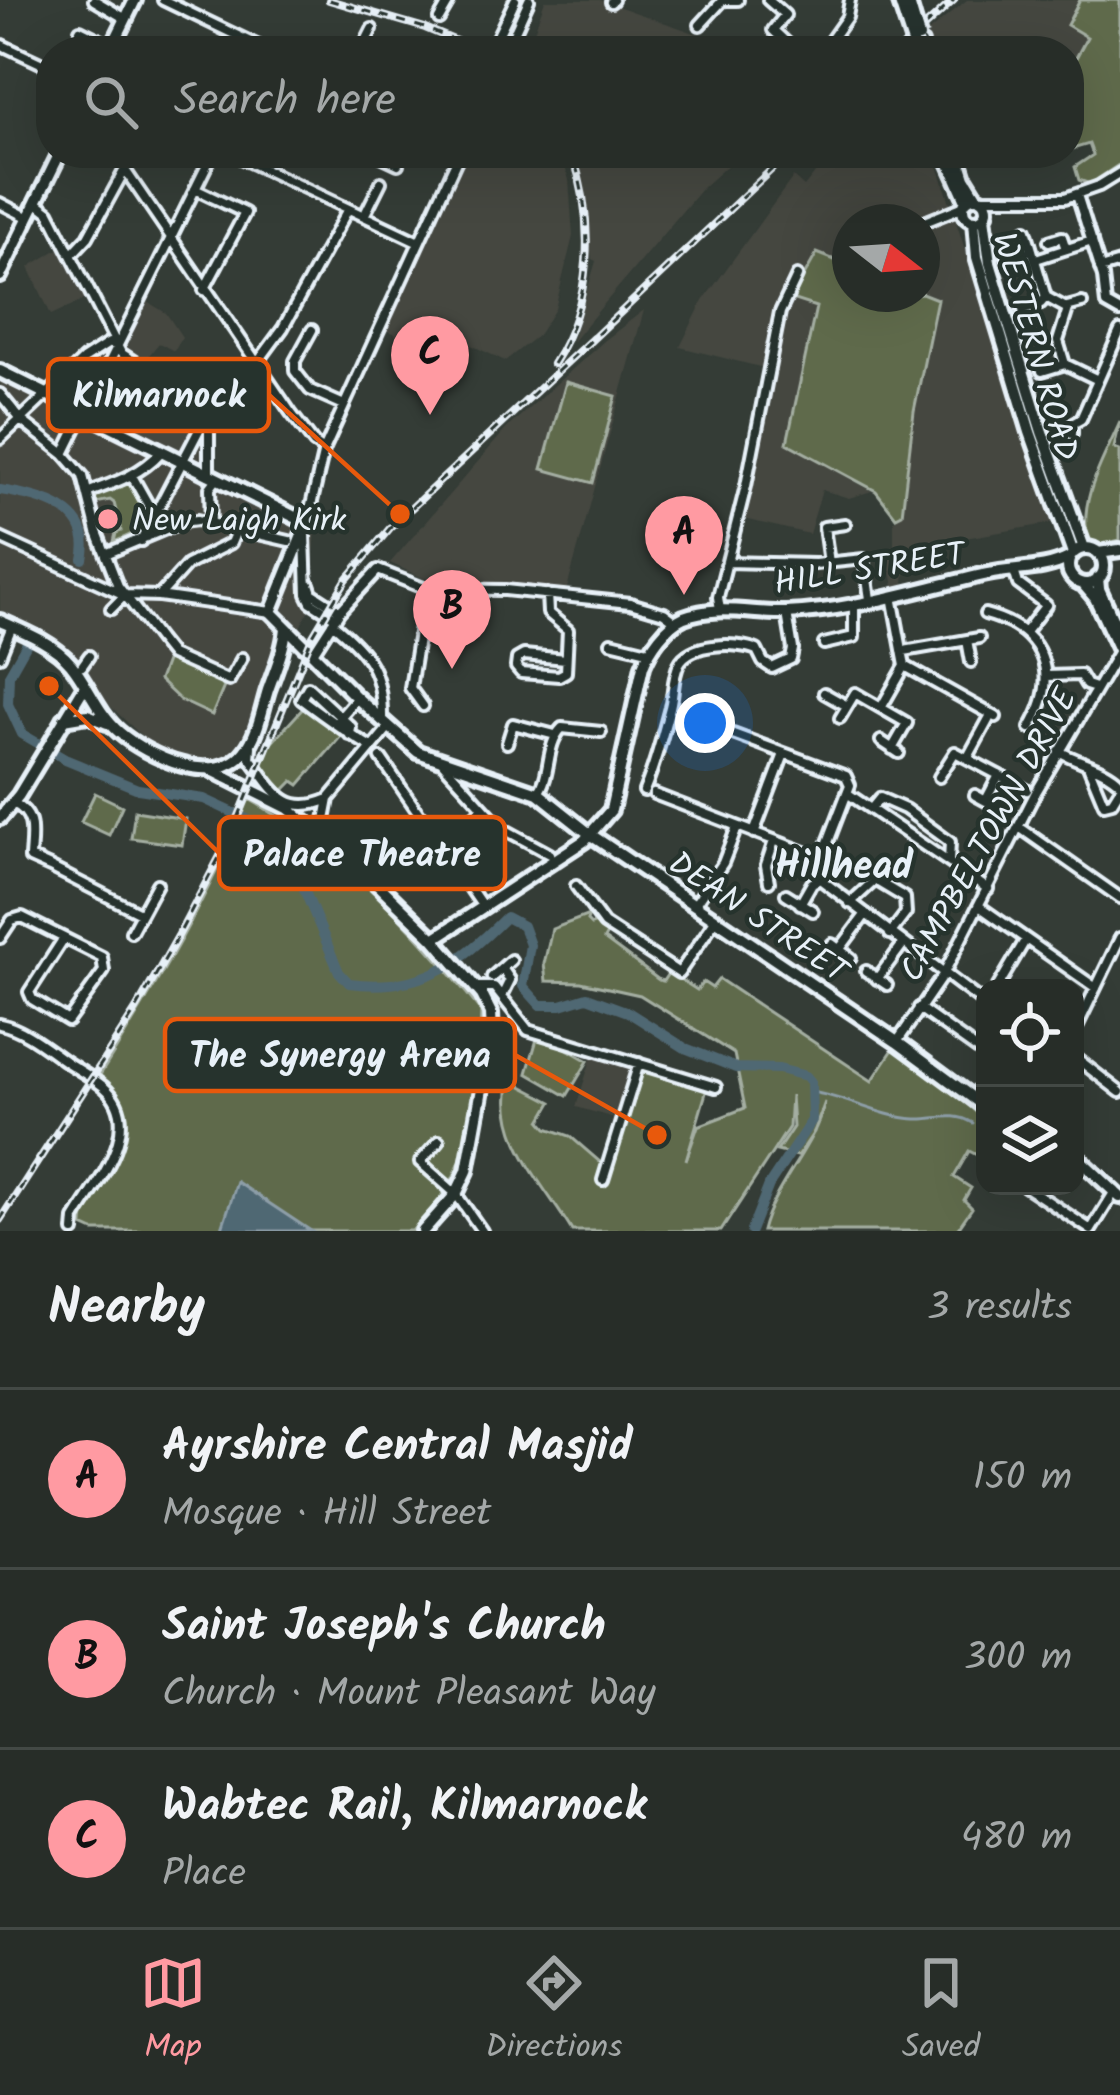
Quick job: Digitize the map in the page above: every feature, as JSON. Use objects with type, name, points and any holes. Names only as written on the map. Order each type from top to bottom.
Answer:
[{"type":"main road","points":[[118,36],[135,0]]},
{"type":"main road","points":[[903,0],[915,36]]},
{"type":"main road","points":[[0,276],[53,168]]},
{"type":"main road","name":"WESTERN ROAD","points":[[952,168],[972,209]]},
{"type":"main road","name":"WESTERN ROAD","points":[[962,168],[1002,319],[1076,553],[1077,580]]},
{"type":"main road","points":[[0,370],[306,528],[301,560],[271,611]]},
{"type":"main road","points":[[1076,553],[1101,558],[1120,551]]},
{"type":"main road","name":"HILL STREET","points":[[676,622],[720,610],[787,613],[854,602],[1013,569],[1053,566],[1076,553]]},
{"type":"main road","points":[[1101,558],[1099,589],[1120,635]]},
{"type":"main road","points":[[1053,566],[1095,598],[1120,650]]},
{"type":"main road","points":[[1077,580],[1098,578]]},
{"type":"main road","name":"DEAN STREET","points":[[271,611],[418,752],[538,793],[591,835],[897,1042],[976,1101]]},
{"type":"main road","points":[[434,939],[603,823],[615,799],[648,652],[676,622]]},
{"type":"main road","points":[[6,624],[55,648],[117,731]]},
{"type":"main road","points":[[208,767],[238,758],[252,740],[286,628]]},
{"type":"main road","points":[[0,818],[85,686]]},
{"type":"main road","points":[[64,719],[88,715],[164,759],[208,767],[288,808],[332,842],[472,982],[490,1013],[492,1034],[473,1145],[456,1193],[423,1231]]},
{"type":"main road","points":[[573,820],[603,823]]},
{"type":"main road","points":[[1084,1163],[1117,1194]]},
{"type":"street","points":[[94,0],[126,19]]},
{"type":"street","points":[[163,0],[236,36]]},
{"type":"street","points":[[439,19],[450,0]]},
{"type":"street","points":[[513,36],[530,0]]},
{"type":"street","points":[[700,25],[723,0],[738,0]]},
{"type":"street","points":[[768,0],[785,15],[773,30],[779,36]]},
{"type":"street","points":[[834,36],[847,17],[850,0]]},
{"type":"street","points":[[496,36],[511,1]]},
{"type":"street","points":[[368,36],[372,29]]},
{"type":"street","points":[[80,30],[90,36]]},
{"type":"street","points":[[0,44],[36,61]]},
{"type":"street","points":[[64,454],[206,168]]},
{"type":"street","points":[[262,168],[419,242]]},
{"type":"street","points":[[306,528],[324,450],[453,168]]},
{"type":"street","points":[[72,254],[88,237],[125,170],[310,440],[324,450]]},
{"type":"street","points":[[940,218],[1003,200],[1077,195],[1120,172]]},
{"type":"street","points":[[364,216],[381,182]]},
{"type":"street","points":[[195,189],[245,213],[204,290]]},
{"type":"street","points":[[1077,195],[1106,304],[1120,312]]},
{"type":"street","points":[[37,202],[49,212],[121,353],[206,409],[212,525]]},
{"type":"street","points":[[0,203],[29,218]]},
{"type":"street","points":[[141,542],[180,462],[209,416],[233,396],[291,314],[348,208]]},
{"type":"street","points":[[1026,230],[1046,297],[1067,307],[1082,303]]},
{"type":"street","points":[[1049,241],[1062,237],[1066,249]]},
{"type":"street","points":[[1007,257],[1092,241]]},
{"type":"street","points":[[1100,269],[1120,263]]},
{"type":"street","points":[[720,610],[718,597],[780,312],[797,276]]},
{"type":"street","points":[[1023,310],[1046,297]]},
{"type":"street","points":[[1065,364],[1058,341],[1067,307]]},
{"type":"street","points":[[312,330],[295,371],[310,390],[344,405]]},
{"type":"street","points":[[1069,426],[1081,419],[1120,331]]},
{"type":"street","points":[[0,439],[84,358],[109,344],[118,347]]},
{"type":"street","points":[[1042,371],[1065,364],[1098,380]]},
{"type":"street","points":[[0,394],[22,421],[64,454],[83,476],[97,532],[125,595],[171,655],[229,681],[242,658]]},
{"type":"street","points":[[89,492],[152,465],[161,452]]},
{"type":"street","points":[[131,476],[154,515]]},
{"type":"street","points":[[108,554],[197,520],[289,541]]},
{"type":"street","points":[[829,563],[824,527],[845,524]]},
{"type":"street","points":[[159,596],[188,566],[231,543],[236,531]]},
{"type":"street","points":[[0,538],[125,595],[271,611]]},
{"type":"street","points":[[727,562],[864,559],[870,599]]},
{"type":"street","points":[[252,740],[250,758],[282,798],[309,808],[329,799],[386,724],[369,656],[312,593],[301,560]]},
{"type":"street","points":[[1013,569],[1018,584],[1046,605],[1025,632]]},
{"type":"street","points":[[313,653],[336,617],[378,570],[426,589],[630,603],[664,613],[676,622]]},
{"type":"street","points":[[423,706],[410,688],[426,589]]},
{"type":"street","points":[[548,594],[548,613],[568,630],[566,672],[560,676],[521,673],[516,667],[517,659],[524,655],[566,659]]},
{"type":"street","points":[[111,609],[125,595]]},
{"type":"street","points":[[881,708],[905,666],[892,595]]},
{"type":"street","points":[[824,644],[854,637],[854,602]]},
{"type":"street","points":[[787,613],[793,650],[782,666],[772,668],[757,650],[742,644],[701,651],[679,664],[649,793],[806,852],[816,862],[820,879],[976,999]]},
{"type":"street","points":[[985,614],[1009,621],[1038,649],[1047,676],[1042,704],[1030,728]]},
{"type":"street","points":[[0,656],[6,624]]},
{"type":"street","points":[[903,651],[979,638]]},
{"type":"street","points":[[967,640],[971,662]]},
{"type":"street","points":[[611,642],[648,652]]},
{"type":"street","name":"CAMPBELTOWN DRIVE","points":[[897,1042],[943,975],[1059,751],[1120,650]]},
{"type":"street","points":[[82,666],[88,656]]},
{"type":"street","points":[[905,666],[990,714],[968,758]]},
{"type":"street","points":[[1047,676],[1080,675],[1086,685],[1095,688]]},
{"type":"street","points":[[824,693],[847,706]]},
{"type":"street","points":[[840,718],[855,693],[907,723],[896,751],[881,741]]},
{"type":"street","points":[[300,697],[371,747]]},
{"type":"street","points":[[337,721],[357,698]]},
{"type":"street","points":[[680,723],[733,734],[846,776],[850,785],[816,862]]},
{"type":"street","points":[[507,743],[513,724],[555,735]]},
{"type":"street","points":[[538,793],[546,782],[555,735],[562,728],[602,732]]},
{"type":"street","points":[[1059,751],[1089,768],[1106,770],[1120,786],[1112,802],[1104,804],[1089,768]]},
{"type":"street","points":[[939,777],[955,752],[1027,790]]},
{"type":"street","points":[[754,833],[784,754]]},
{"type":"street","points":[[381,758],[483,907]]},
{"type":"street","points":[[442,762],[502,828],[550,854]]},
{"type":"street","points":[[986,800],[999,775]]},
{"type":"street","points":[[847,793],[988,889]]},
{"type":"street","points":[[975,795],[997,807]]},
{"type":"street","points":[[329,799],[325,820],[332,842]]},
{"type":"street","points":[[872,809],[880,799],[905,809],[950,842],[949,862]]},
{"type":"street","points":[[13,803],[28,814],[33,830],[30,858],[37,865],[50,867],[140,913]]},
{"type":"street","points":[[442,844],[482,809]]},
{"type":"street","points":[[1019,826],[1120,898]]},
{"type":"street","points":[[695,904],[723,863],[738,827]]},
{"type":"street","points":[[769,882],[766,865],[774,841]]},
{"type":"street","points":[[441,883],[459,870]]},
{"type":"street","points":[[800,904],[812,883],[820,879]]},
{"type":"street","points":[[850,903],[874,880],[905,898],[906,913],[890,934]]},
{"type":"street","points":[[130,932],[157,884]]},
{"type":"street","points":[[576,886],[604,924],[680,973],[716,919]]},
{"type":"street","points":[[786,894],[813,911]]},
{"type":"street","points":[[979,906],[1096,988]]},
{"type":"street","points":[[851,958],[836,947],[865,915]]},
{"type":"street","points":[[0,938],[18,916],[101,955],[105,963],[68,1021],[29,994],[64,938]]},
{"type":"street","points":[[1002,979],[1026,939]]},
{"type":"street","points":[[877,979],[903,944]]},
{"type":"street","points":[[1084,1013],[1119,944]]},
{"type":"street","points":[[492,977],[511,960]]},
{"type":"street","points":[[502,968],[510,980],[502,996]]},
{"type":"street","points":[[866,971],[887,985]]},
{"type":"street","points":[[472,982],[494,987],[529,1030],[716,1088]]},
{"type":"street","points":[[919,1008],[976,1049]]},
{"type":"street","points":[[0,1024],[22,1032],[107,1089],[123,1126],[116,1150],[74,1219],[74,1231]]},
{"type":"street","points":[[603,1180],[639,1063]]},
{"type":"street","points":[[1084,1064],[1120,1092]]},
{"type":"street","points":[[439,1141],[420,1162],[456,1193],[482,1231]]},
{"type":"street","points":[[1038,1195],[1090,1230],[1117,1194]]},
{"type":"shaded area","points":[[545,0],[600,0],[703,36],[532,36]]},
{"type":"shaded area","points":[[967,0],[1080,0],[1067,24],[1088,37],[1084,44],[1084,36],[927,33]]},
{"type":"shaded area","points":[[458,168],[565,168],[573,236],[555,309],[538,335],[505,361],[454,337],[411,349],[385,330]]},
{"type":"shaded area","points":[[578,168],[724,168],[572,342],[596,261],[592,259]]},
{"type":"shaded area","points":[[819,168],[939,168],[1053,523],[906,548],[904,585],[894,587],[891,571],[883,572],[887,558],[894,556],[894,521],[902,514],[914,411],[935,312],[940,312],[940,204],[832,204],[832,259],[817,254],[792,300],[816,307],[787,443],[872,491],[849,498],[822,490],[809,534],[731,516],[764,368],[680,347],[703,301],[793,177],[804,187]]},
{"type":"shaded area","points":[[65,245],[90,297],[51,315],[29,267]]},
{"type":"shaded area","points":[[148,302],[166,313],[182,337],[174,351],[159,343],[145,360],[126,347]]},
{"type":"shaded area","points":[[644,310],[566,592],[423,578],[390,563],[508,427]]},
{"type":"shaded area","points":[[107,347],[214,416],[212,474],[316,532],[312,575],[320,589],[298,631],[282,633],[245,748],[230,760],[187,760],[145,739],[93,690],[56,644],[0,619],[0,378],[49,400]]},
{"type":"shaded area","points":[[592,1056],[634,1068],[618,1119],[576,1107]]},
{"type":"green space","points":[[1080,0],[1120,0],[1120,164],[1090,184],[1079,180],[1075,168],[1084,168],[1084,161],[1093,155],[1089,144],[1084,146],[1087,37],[1067,25]]},
{"type":"green space","points":[[817,253],[832,259],[832,312],[934,312],[914,411],[902,514],[896,517],[876,491],[787,443],[816,307],[791,299]]},
{"type":"green space","points":[[566,382],[616,396],[593,483],[542,469]]},
{"type":"green space","points":[[1120,422],[1114,448],[1120,450],[1120,540],[1101,545],[1089,541],[1086,511]]},
{"type":"green space","name":"New Laigh Kirk","points":[[122,483],[135,484],[146,512],[141,530],[114,542],[121,531],[114,503],[96,503],[95,495]]},
{"type":"green space","points":[[168,656],[226,682],[212,715],[180,700],[159,680]]},
{"type":"green space","points":[[306,705],[343,734],[299,785],[293,781],[283,791],[260,765],[266,749]]},
{"type":"green space","points":[[95,793],[122,806],[109,835],[81,822]]},
{"type":"green space","points":[[249,799],[316,843],[375,894],[481,1011],[473,1106],[462,1155],[443,1195],[412,1231],[94,1231],[83,1226],[87,1207],[117,1157],[125,1133],[120,1108],[100,1075],[180,940]]},
{"type":"green space","points":[[135,811],[186,819],[182,845],[131,838]]},
{"type":"green space","points":[[589,915],[591,925],[600,922],[608,932],[604,939],[659,980],[669,972],[697,990],[703,982],[712,988],[719,979],[872,1081],[894,1048],[931,1072],[976,1112],[976,1154],[969,1151],[954,1177],[971,1188],[964,1200],[972,1208],[956,1231],[762,1231],[812,1134],[798,1156],[777,1151],[793,1127],[791,1095],[789,1127],[721,1231],[572,1231],[516,1140],[507,1101],[510,1080],[552,1102],[541,1121],[570,1136],[607,1168],[604,1188],[641,1069],[707,1089],[686,1160],[698,1126],[745,1108],[734,1054],[640,995],[581,982],[546,981],[544,964],[552,929]]},
{"type":"green space","points":[[537,1039],[588,1061],[567,1096],[527,1073]]},
{"type":"water","points":[[237,1182],[311,1231],[221,1231]]},
{"type":"waterway","points":[[0,490],[47,501],[72,516],[81,528],[83,559]]},
{"type":"waterway","points":[[26,645],[9,675],[8,704],[22,734],[65,759],[138,789],[204,799],[281,835],[339,972],[349,983],[397,983],[436,972],[506,917],[523,926],[530,945],[523,986],[540,1005],[587,997],[628,1012],[685,1048],[736,1068],[779,1069],[806,1076],[811,1082],[812,1120],[769,1185],[751,1231]]},
{"type":"waterway","points":[[811,1092],[903,1117],[952,1117],[973,1123]]},
{"type":"railway","points":[[329,0],[444,36]]},
{"type":"railway","points":[[914,36],[954,0]]},
{"type":"railway","points":[[553,364],[583,288],[587,233],[576,168]]},
{"type":"railway","points":[[584,347],[773,168]]},
{"type":"railway","points":[[0,1220],[136,1010],[178,936],[232,833],[312,637],[346,580],[391,527],[593,338]]},
{"type":"place","name":"Wabtec Rail, Kilmarnock","points":[[430,415]]},
{"type":"place","name":"Kilmarnock","points":[[400,514]]},
{"type":"place","name":"New Laigh Kirk","points":[[108,519]]},
{"type":"place","name":"Ayrshire Central Masjid","points":[[684,595]]},
{"type":"place","name":"Saint Joseph's Church","points":[[452,669]]},
{"type":"place","name":"Palace Theatre","points":[[49,686]]},
{"type":"place","name":"The Synergy Arena","points":[[657,1135]]},
{"type":"district","name":"Hillhead","points":[[844,864]]}]
